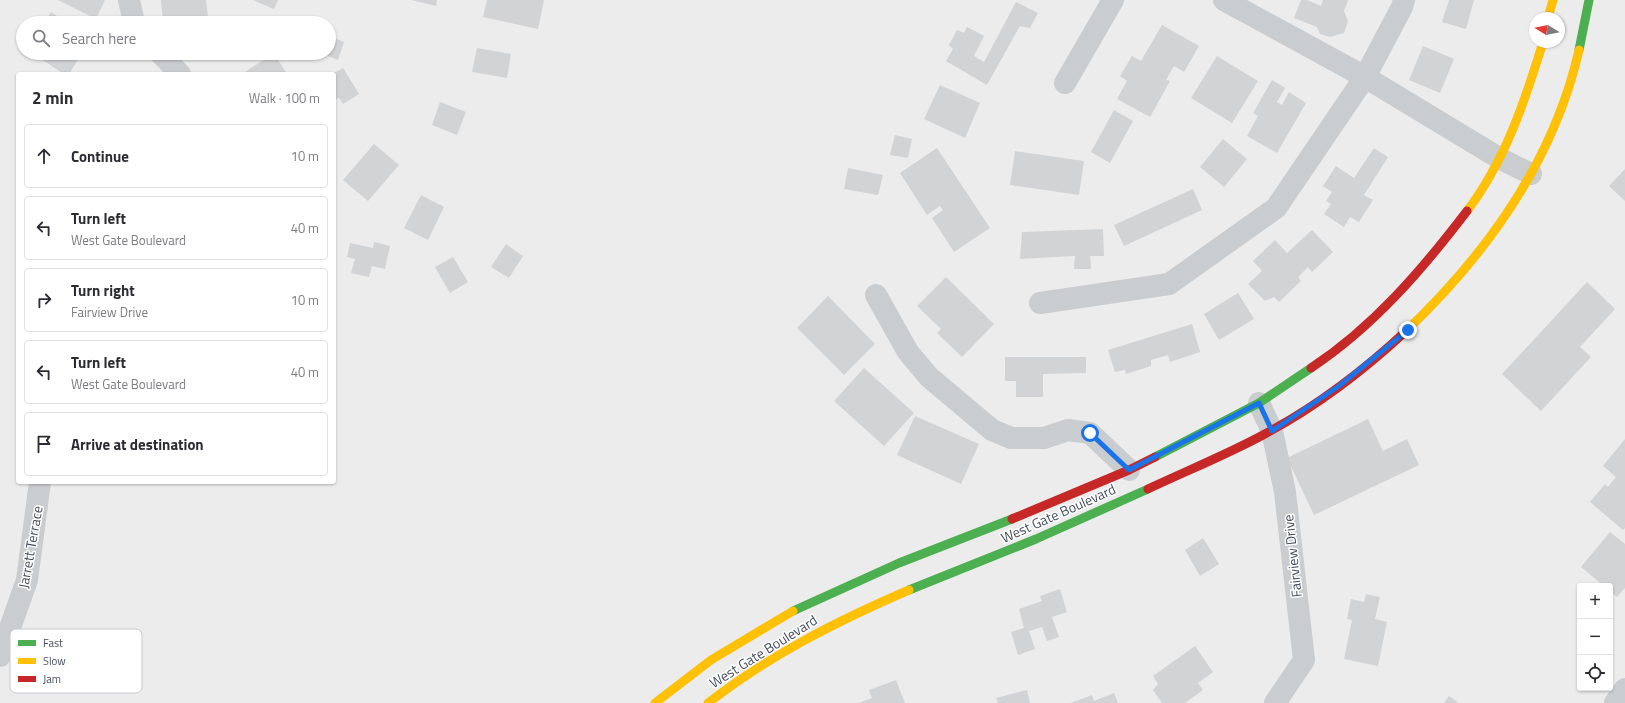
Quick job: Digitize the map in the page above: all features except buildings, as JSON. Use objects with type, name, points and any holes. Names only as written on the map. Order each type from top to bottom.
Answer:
[{"type":"street","points":[[129,0],[132,16]]},
{"type":"street","points":[[1065,83],[1113,0]]},
{"type":"street","points":[[1224,0],[1365,77],[1499,158],[1531,174]]},
{"type":"street","points":[[1040,303],[1169,284],[1276,208],[1365,77],[1402,7],[1404,0]]},
{"type":"street","points":[[1550,12],[1553,0]]},
{"type":"street","name":"West Gate Boulevard","points":[[708,703],[731,684],[814,633],[913,588],[1034,540],[1272,431],[1339,386],[1408,330],[1456,280],[1498,228],[1531,174],[1559,117],[1577,65],[1589,0]]},
{"type":"street","name":"West Gate Boulevard","points":[[655,703],[711,660],[796,608],[899,563],[998,526],[1129,470],[1259,403],[1324,360],[1386,307],[1430,259],[1468,210],[1499,158],[1524,103],[1541,48]]},
{"type":"street","points":[[167,60],[178,72]]},
{"type":"street","points":[[876,295],[908,352],[928,377],[992,430],[1011,438],[1044,438],[1068,430],[1090,433],[1129,470]]},
{"type":"street","name":"Fairview Drive","points":[[1259,403],[1272,431],[1285,492],[1304,660],[1275,703]]},
{"type":"street","name":"Jarrett Terrace","points":[[0,656],[27,580],[40,484]]},
{"type":"street","points":[[1615,703],[1625,689]]},
{"type":"traffic: fast","points":[[1579,50],[1589,0]]},
{"type":"traffic: fast","points":[[1155,457],[1259,403],[1311,368]]},
{"type":"traffic: fast","points":[[909,590],[1036,539],[1148,489]]},
{"type":"traffic: fast","points":[[793,611],[899,563],[1012,519]]},
{"type":"traffic: slow","points":[[1550,12],[1553,0]]},
{"type":"traffic: slow","points":[[1467,211],[1480,192],[1503,151],[1521,108],[1541,48]]},
{"type":"traffic: slow","points":[[1405,332],[1463,271],[1489,238],[1513,203],[1553,130],[1568,91],[1579,50]]},
{"type":"traffic: slow","points":[[708,703],[755,669],[780,654],[856,614],[909,590]]},
{"type":"traffic: slow","points":[[655,703],[711,660],[793,611]]},
{"type":"traffic: jam","points":[[1311,368],[1334,352],[1376,316],[1414,276],[1467,211]]},
{"type":"traffic: jam","points":[[1148,489],[1249,442],[1301,413],[1355,375],[1405,332]]},
{"type":"traffic: jam","points":[[1012,519],[1129,470],[1155,457]]},
{"type":"route","points":[[1090,433],[1129,470],[1259,403],[1272,431],[1339,386],[1408,330]]}]
